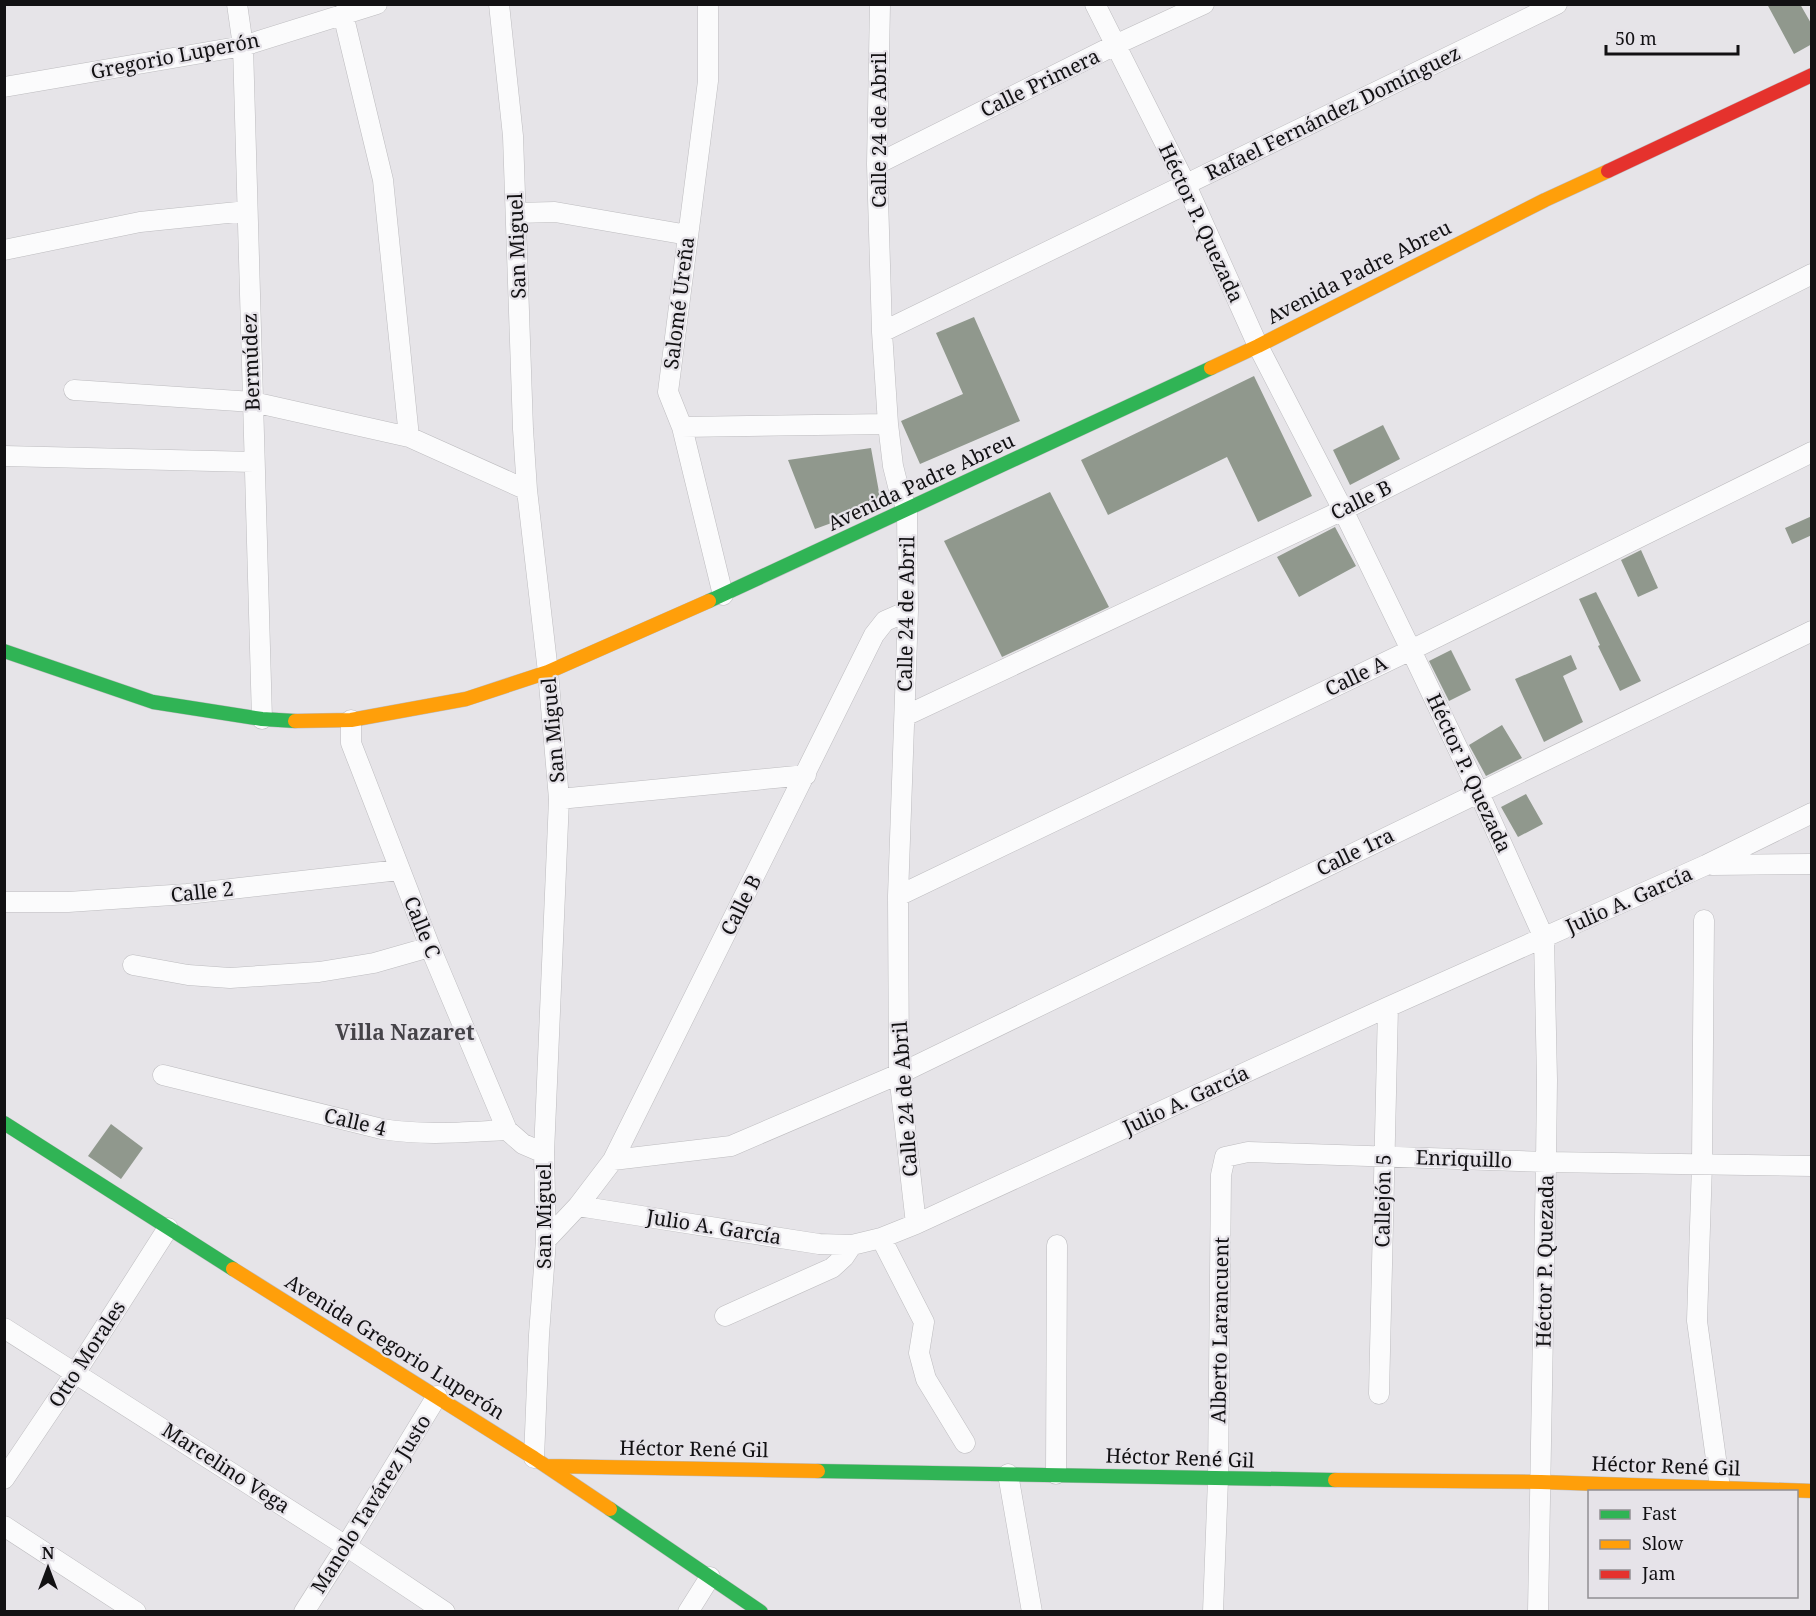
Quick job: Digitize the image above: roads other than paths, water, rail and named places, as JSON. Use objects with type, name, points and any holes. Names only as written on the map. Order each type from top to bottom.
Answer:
[{"type":"main road","name":"Avenida Padre Abreu","points":[[4,651],[153,702],[262,719],[351,720],[466,699],[548,672],[907,510],[1258,346],[1545,200],[1812,75]]},
{"type":"main road","name":"Avenida Gregorio Luperón","points":[[4,1123],[541,1462],[761,1611]]},
{"type":"main road","name":"Héctor René Gil","points":[[541,1462],[1218,1479],[1540,1482],[1781,1490]]},
{"type":"street","name":"Bermúdez","points":[[237,4],[243,46],[262,719]]},
{"type":"street","name":"Gregorio Luperón","points":[[4,87],[243,46],[377,4]]},
{"type":"street","name":"San Miguel","points":[[499,4],[513,135],[527,490],[548,672],[559,799],[544,1153],[546,1240],[540,1335],[541,1462]]},
{"type":"street","name":"Salomé Ureña","points":[[708,4],[708,81],[668,392],[682,426],[723,595]]},
{"type":"street","name":"Calle 24 de Abril","points":[[880,4],[877,164],[882,332],[888,424],[898,486],[907,510],[908,611],[898,896],[899,1074],[916,1224]]},
{"type":"street","name":"Héctor P. Quezada","points":[[1095,4],[1186,185],[1258,346],[1411,650],[1544,938],[1547,1080],[1538,1611]]},
{"type":"street","name":"Calle Primera","points":[[877,164],[1115,45],[1204,4]]},
{"type":"street","name":"Rafael Fernández Domínguez","points":[[882,332],[1557,4]]},
{"type":"street","points":[[343,14],[383,180],[409,437]]},
{"type":"street","points":[[4,250],[140,222],[247,212]]},
{"type":"street","points":[[516,213],[564,213],[688,235]]},
{"type":"street","name":"Calle B","points":[[905,716],[1342,510],[1812,274]]},
{"type":"street","points":[[74,390],[253,402],[409,437],[527,490]]},
{"type":"street","points":[[682,426],[888,424]]},
{"type":"street","name":"Calle A","points":[[898,896],[1411,650],[1812,452]]},
{"type":"street","points":[[4,456],[254,462]]},
{"type":"street","name":"Calle B","points":[[578,1206],[613,1160],[874,635],[885,621],[908,611]]},
{"type":"street","name":"Calle 1ra","points":[[613,1160],[731,1146],[899,1074],[1812,631]]},
{"type":"street","name":"Calle C","points":[[351,720],[351,743],[354,752],[430,947],[507,1130]]},
{"type":"street","points":[[559,799],[806,775]]},
{"type":"street","name":"Julio A. García","points":[[578,1206],[819,1244],[852,1245],[881,1238],[1706,865],[1812,813]]},
{"type":"street","points":[[1706,865],[1812,864]]},
{"type":"street","name":"Calle 2","points":[[4,902],[68,902],[187,894],[399,870]]},
{"type":"street","points":[[1704,920],[1702,1164],[1697,1321],[1720,1488]]},
{"type":"street","points":[[133,965],[188,975],[230,978],[319,972],[374,963],[430,947]]},
{"type":"street","name":"Callejón 5","points":[[1379,1394],[1388,1007]]},
{"type":"street","name":"Calle 4","points":[[163,1075],[392,1131],[448,1133],[507,1130]]},
{"type":"street","points":[[507,1130],[523,1144],[544,1153]]},
{"type":"street","name":"Enriquillo","points":[[1225,1157],[1248,1152],[1546,1162],[1812,1166]]},
{"type":"street","name":"Alberto Larancuent","points":[[1213,1611],[1218,1479],[1221,1175],[1225,1157]]},
{"type":"street","points":[[546,1240],[578,1206]]},
{"type":"street","name":"Otto Morales","points":[[4,1479],[168,1228]]},
{"type":"street","points":[[881,1238],[924,1322],[920,1353],[926,1379],[965,1443]]},
{"type":"street","points":[[725,1316],[832,1268],[844,1257],[852,1245]]},
{"type":"street","points":[[1056,1474],[1057,1245]]},
{"type":"street","name":"Marcelino Vega","points":[[4,1328],[76,1372],[445,1611]]},
{"type":"street","name":"Manolo Tavárez Justo","points":[[304,1611],[437,1396]]},
{"type":"street","points":[[1008,1474],[1032,1611]]},
{"type":"street","points":[[4,1526],[136,1611]]},
{"type":"street","points":[[688,1611],[710,1577]]},
{"type":"district","name":"Villa Nazaret","points":[[405,1033]]}]
